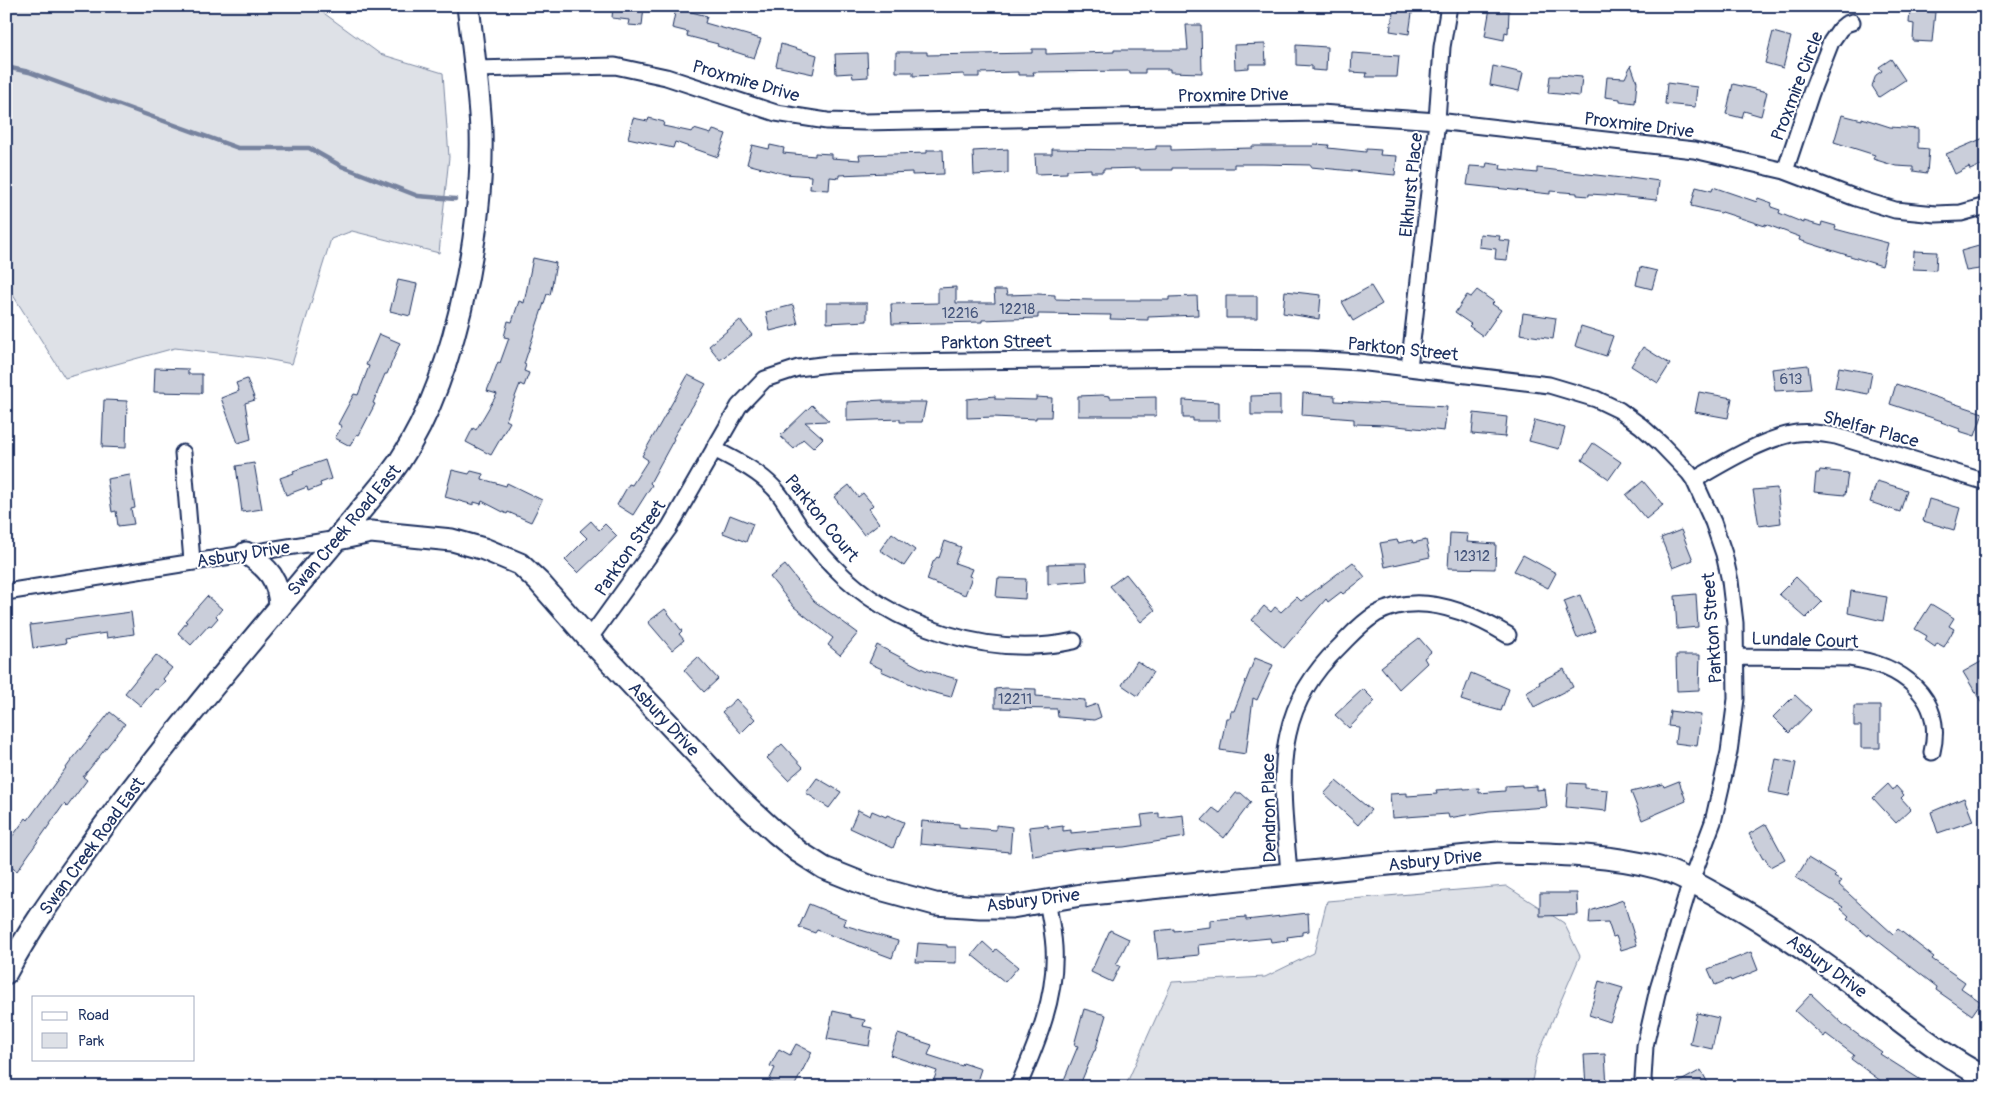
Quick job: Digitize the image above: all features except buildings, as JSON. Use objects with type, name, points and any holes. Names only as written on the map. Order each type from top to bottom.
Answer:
[{"type":"street","name":"Swan Creek Road East","points":[[6,973],[63,884],[120,804],[174,734],[402,461],[425,417],[455,330],[471,260],[479,203],[481,132],[468,6]]},
{"type":"street","name":"Elkhurst Place","points":[[1409,368],[1437,121],[1442,47],[1449,6]]},
{"type":"street","name":"Proxmire Circle","points":[[1785,171],[1811,93],[1831,42],[1840,29],[1852,22]]},
{"type":"street","name":"Proxmire Drive","points":[[475,69],[592,66],[629,68],[666,77],[776,113],[827,121],[864,122],[1320,113],[1437,121],[1694,150],[1785,171],[1856,198],[1895,210],[1936,214],[1961,213],[1986,206]]},
{"type":"street","name":"Parkton Street","points":[[590,639],[669,528],[739,406],[765,379],[798,368],[829,364],[1212,358],[1359,362],[1549,385],[1596,399],[1619,410],[1641,426],[1662,444],[1689,472],[1694,480],[1713,522],[1724,554],[1730,581],[1736,656],[1735,714],[1729,752],[1713,822],[1691,881],[1658,989],[1648,1037],[1643,1078],[1645,1087]]},
{"type":"street","name":"Shelfar Place","points":[[1694,480],[1730,459],[1780,437],[1798,432],[1811,432],[1836,436],[1986,482]]},
{"type":"street","name":"Parkton Court","points":[[714,448],[746,465],[774,487],[810,540],[834,567],[866,595],[893,612],[946,634],[987,643],[1039,646],[1074,641]]},
{"type":"street","points":[[183,453],[192,562]]},
{"type":"street","name":"Asbury Drive","points":[[6,592],[338,539],[371,532],[452,540],[484,549],[520,564],[540,582],[590,639],[738,798],[791,846],[824,868],[869,886],[935,904],[1012,907],[1081,894],[1507,854],[1567,855],[1628,861],[1661,869],[1691,881],[1779,932],[1914,1032],[1986,1078]]},
{"type":"street","points":[[246,553],[268,570],[278,586],[280,607]]},
{"type":"street","name":"Dendron Place","points":[[1289,874],[1284,795],[1284,762],[1288,734],[1295,710],[1303,693],[1331,654],[1360,626],[1376,614],[1389,609],[1420,604],[1450,608],[1481,619],[1508,635]]},
{"type":"street","name":"Lundale Court","points":[[1736,656],[1849,658],[1867,660],[1899,673],[1914,685],[1928,703],[1934,723],[1935,740],[1932,752]]},
{"type":"street","points":[[1018,1087],[1039,1036],[1052,982],[1054,949],[1047,901]]},
{"type":"green space","points":[[6,6],[314,6],[380,54],[443,73],[449,157],[439,253],[352,231],[331,239],[292,364],[261,358],[175,348],[65,378],[6,284]]},
{"type":"green space","points":[[929,6],[1322,6],[1320,11],[929,8]]},
{"type":"green space","points":[[1506,886],[1564,923],[1580,956],[1536,1059],[1531,1087],[1125,1087],[1172,982],[1265,977],[1314,953],[1327,901]]},
{"type":"waterway","points":[[6,67],[29,72],[238,148],[309,148],[341,166],[418,196],[455,199]]}]
